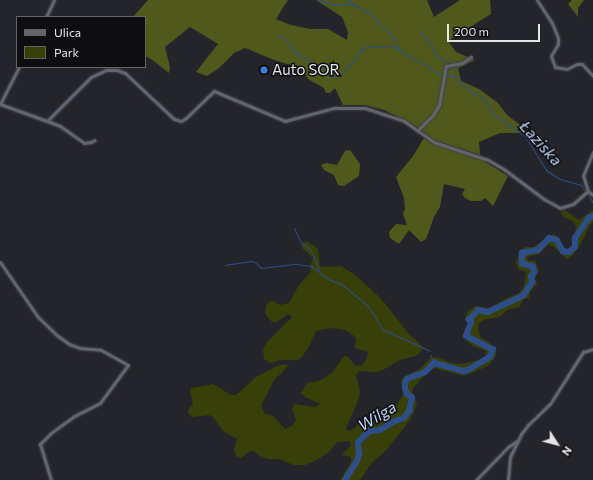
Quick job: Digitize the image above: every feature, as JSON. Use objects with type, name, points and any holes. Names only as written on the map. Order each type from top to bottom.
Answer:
[{"type":"street","points":[[46,16],[54,0]]},
{"type":"street","points":[[537,0],[552,23],[558,38],[558,44],[551,56],[555,67],[567,69],[577,64],[582,64],[593,76]]},
{"type":"street","points":[[418,130],[433,115],[439,105],[446,66],[462,63],[471,57]]},
{"type":"street","points":[[18,68],[0,104],[60,126],[84,143],[95,140]]},
{"type":"street","points":[[47,121],[91,77],[106,70],[117,70],[125,73],[171,118],[177,120],[185,119],[214,91],[284,121],[334,108],[365,108],[397,119],[418,130],[434,142],[478,156],[498,166],[538,195],[560,208],[568,206],[588,191]]},
{"type":"street","points":[[593,152],[583,175],[588,191],[593,196]]},
{"type":"street","points":[[0,262],[38,317],[58,336],[69,344],[80,348],[101,350],[128,365],[100,403],[73,417],[51,433],[40,444],[51,480]]},
{"type":"street","points":[[508,480],[508,464],[512,450],[518,440],[528,425],[550,404],[583,352],[593,349]]},
{"type":"street","points":[[476,480],[508,447],[518,440]]},
{"type":"green space","points":[[148,0],[288,0],[276,19],[291,25],[310,29],[328,29],[347,40],[348,32],[342,17],[316,0],[427,0],[434,17],[460,0],[490,0],[491,14],[448,41],[456,52],[475,60],[458,68],[461,81],[479,89],[498,103],[507,115],[523,127],[520,133],[500,133],[479,142],[480,155],[434,140],[414,125],[384,110],[365,105],[343,105],[335,88],[330,93],[326,93],[324,88],[308,79],[302,68],[277,61],[245,48],[234,53],[219,68],[207,76],[196,72],[218,44],[190,27],[165,47],[170,67],[169,73],[146,56],[146,16],[134,16]]},
{"type":"green space","points":[[572,0],[584,0],[578,8],[578,17],[568,4]]},
{"type":"green space","points":[[424,138],[434,144],[464,152],[484,161],[508,176],[493,206],[485,198],[481,201],[471,201],[465,198],[462,194],[465,189],[444,184],[440,207],[434,217],[426,239],[421,242],[409,230],[399,244],[390,238],[389,232],[396,224],[407,225],[403,214],[405,209],[404,198],[396,177],[413,156]]},
{"type":"green space","points":[[350,150],[360,164],[359,176],[344,186],[338,185],[334,175],[324,170],[321,165],[326,163],[337,165],[345,151]]},
{"type":"green space","points":[[565,210],[579,220],[593,210],[593,222],[573,255],[567,259],[554,247],[548,245],[539,254],[527,257],[528,260],[535,261],[539,270],[535,279],[537,284],[530,292],[529,299],[524,298],[519,308],[509,309],[499,317],[486,319],[479,323],[478,328],[480,337],[490,343],[496,351],[496,356],[488,366],[464,376],[435,368],[428,372],[412,389],[417,404],[410,420],[387,449],[371,464],[360,480],[340,480],[351,462],[351,457],[342,455],[351,445],[349,441],[337,442],[329,452],[315,461],[305,465],[294,465],[279,459],[268,459],[258,455],[254,451],[249,452],[241,458],[236,456],[234,450],[237,439],[223,431],[213,417],[209,415],[192,417],[188,413],[189,408],[193,404],[190,390],[192,388],[213,384],[231,395],[236,395],[256,377],[283,364],[289,365],[274,380],[261,406],[265,414],[273,416],[285,429],[293,425],[296,420],[292,409],[294,404],[315,407],[320,404],[305,397],[301,393],[307,383],[319,381],[332,373],[344,356],[347,356],[356,366],[362,365],[366,360],[368,352],[355,348],[356,339],[353,335],[346,330],[332,328],[316,331],[308,348],[302,357],[297,360],[281,360],[270,363],[264,359],[263,350],[267,342],[292,317],[288,314],[277,322],[272,322],[265,314],[266,306],[270,301],[280,305],[289,303],[299,285],[311,272],[310,266],[313,258],[302,248],[302,242],[308,242],[318,249],[320,267],[341,266],[355,275],[384,302],[408,333],[424,348],[416,356],[400,360],[381,371],[359,371],[356,375],[360,392],[359,398],[346,429],[350,431],[355,428],[361,420],[373,421],[377,411],[379,412],[381,420],[390,417],[404,393],[404,388],[401,382],[403,377],[420,369],[429,359],[437,357],[451,363],[463,364],[485,358],[486,351],[473,346],[466,340],[464,335],[471,327],[465,320],[467,312],[475,306],[488,308],[519,293],[524,286],[526,271],[519,270],[516,261],[520,251],[526,247],[534,247],[547,237],[554,234],[558,237],[563,250],[568,249],[574,244],[576,227],[574,222],[561,215],[561,212]]},
{"type":"waterway","name":"Łaziska","points":[[318,0],[334,5],[354,5]]},
{"type":"waterway","name":"Łaziska","points":[[346,0],[370,14],[395,39],[399,48]]},
{"type":"waterway","points":[[419,31],[430,43],[436,55],[441,59],[451,62]]},
{"type":"waterway","points":[[278,34],[288,42],[294,52],[322,68],[330,77],[337,76],[342,73],[353,61],[359,51],[367,47],[393,46],[443,76]]},
{"type":"waterway","name":"Łaziska","points":[[453,66],[454,74],[459,83],[485,100],[493,114],[525,136],[546,170],[560,179],[581,185],[585,191]]},
{"type":"waterway","name":"Łaziska","points":[[447,76],[454,76]]},
{"type":"waterway","name":"Łaziska","points":[[588,194],[593,203]]},
{"type":"waterway","name":"Wilga","points":[[345,480],[356,463],[359,455],[358,443],[362,438],[370,431],[380,430],[395,421],[404,418],[409,411],[412,398],[407,394],[405,389],[407,379],[425,372],[434,363],[463,371],[468,370],[490,357],[493,350],[466,336],[471,322],[469,320],[478,310],[488,312],[523,296],[532,282],[531,277],[534,272],[533,267],[522,264],[522,253],[538,250],[549,238],[557,240],[563,251],[569,252],[575,247],[575,238],[589,218],[593,216]]},
{"type":"waterway","points":[[294,228],[301,243],[309,248],[319,271]]},
{"type":"waterway","points":[[225,265],[251,261],[255,262],[261,268],[296,264],[311,266],[328,279],[341,284],[369,307],[382,329],[430,351]]},
{"type":"waterway","points":[[430,355],[434,363]]},
{"type":"place","name":"Auto SOR","points":[[264,70]]}]
